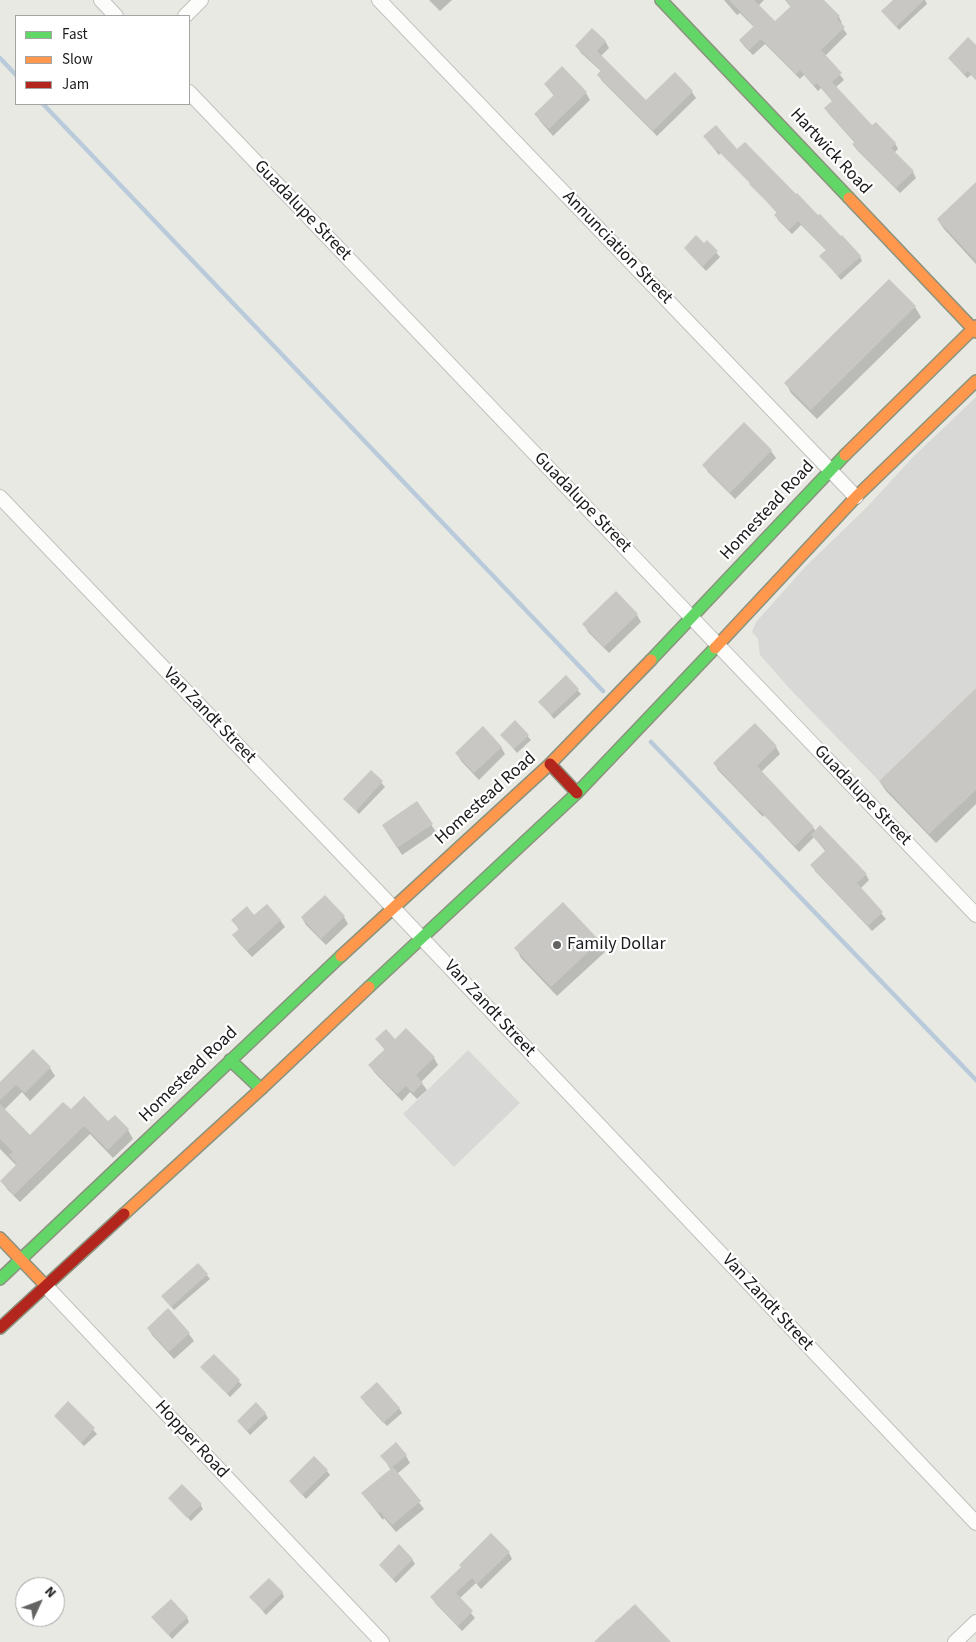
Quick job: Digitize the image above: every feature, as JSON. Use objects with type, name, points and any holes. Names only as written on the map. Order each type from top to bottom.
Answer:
[{"type":"main road","name":"Hartwick Road","points":[[661,0],[975,329]]},
{"type":"main road","name":"Homestead Road","points":[[0,1279],[230,1060],[550,764],[606,709],[830,470],[975,329]]},
{"type":"main road","points":[[0,1328],[261,1089],[421,937],[577,793],[856,497],[976,381]]},
{"type":"main road","points":[[550,764],[577,793]]},
{"type":"main road","points":[[230,1060],[261,1089]]},
{"type":"main road","name":"Hopper Road","points":[[0,1238],[45,1285]]},
{"type":"street","points":[[101,0],[115,15]]},
{"type":"street","points":[[186,15],[202,0]]},
{"type":"street","name":"Annunciation Street","points":[[379,0],[856,497]]},
{"type":"street","name":"Guadalupe Street","points":[[190,93],[976,914]]},
{"type":"street","name":"Van Zandt Street","points":[[0,497],[421,937],[976,1523]]},
{"type":"street","name":"Hopper Road","points":[[45,1285],[382,1642]]},
{"type":"street","points":[[955,1642],[976,1622]]},
{"type":"shaded area","points":[[976,397],[976,688],[879,781],[789,688],[760,655],[758,639],[752,632],[756,622],[806,566],[866,508],[913,457]]},
{"type":"shaded area","points":[[468,1050],[520,1103],[454,1167],[403,1114]]},
{"type":"building","points":[[729,0],[754,0],[775,21],[791,6],[786,0],[824,0],[840,16],[837,19],[845,27],[821,50],[842,73],[832,82],[872,125],[876,122],[896,143],[891,148],[914,171],[896,188],[852,144],[855,142],[824,108],[832,101],[817,83],[814,86],[800,70],[796,74],[761,39],[749,50],[739,40],[754,26]]},
{"type":"building","points":[[893,0],[924,0],[896,27],[881,11]]},
{"type":"building","points":[[592,28],[606,41],[597,51],[646,100],[675,72],[693,91],[653,131],[597,75],[601,70],[575,46]]},
{"type":"building","points":[[968,37],[976,45],[976,80],[968,71],[964,75],[948,58]]},
{"type":"building","points":[[562,66],[587,92],[549,129],[534,114],[554,95],[544,84]]},
{"type":"building","points":[[716,125],[737,149],[745,142],[796,194],[842,235],[861,256],[838,276],[819,256],[826,250],[798,221],[789,230],[774,215],[777,212],[703,136]]},
{"type":"building","points":[[976,182],[976,261],[937,219]]},
{"type":"building","points":[[696,235],[704,243],[707,240],[718,251],[702,267],[684,248]]},
{"type":"building","points":[[889,279],[916,306],[811,410],[784,383]]},
{"type":"building","points":[[744,422],[772,450],[730,493],[702,465]]},
{"type":"building","points":[[616,591],[638,614],[604,647],[582,624]]},
{"type":"building","points":[[566,675],[579,689],[551,715],[538,702]]},
{"type":"building","points":[[976,688],[976,790],[929,834],[879,781]]},
{"type":"building","points":[[515,720],[529,735],[514,749],[500,735]]},
{"type":"building","points":[[755,723],[777,746],[757,766],[814,827],[795,846],[758,811],[713,763]]},
{"type":"building","points":[[483,726],[502,747],[474,773],[455,753]]},
{"type":"building","points":[[371,770],[383,781],[356,811],[343,799]]},
{"type":"building","points":[[417,801],[433,824],[397,848],[382,825]]},
{"type":"building","points":[[820,825],[867,874],[857,883],[883,912],[868,926],[810,865],[826,850],[811,835]]},
{"type":"building","points":[[325,895],[345,916],[321,939],[301,917]]},
{"type":"building","name":"Family Dollar","points":[[563,902],[600,941],[551,987],[514,948]]},
{"type":"building","points":[[267,904],[281,920],[247,951],[232,935],[239,929],[231,920],[247,906],[254,915]]},
{"type":"building","points":[[406,1028],[435,1057],[416,1075],[423,1083],[413,1093],[406,1086],[397,1094],[368,1065],[385,1049],[375,1039],[386,1029],[395,1039]]},
{"type":"building","points":[[33,1049],[51,1067],[25,1093],[16,1085],[0,1100],[0,1082]]},
{"type":"building","points":[[84,1096],[108,1121],[115,1115],[129,1129],[108,1150],[84,1126],[14,1195],[0,1181],[17,1164],[9,1155],[13,1152],[0,1139],[0,1104],[30,1135],[63,1102],[71,1109]]},
{"type":"building","points":[[198,1263],[208,1274],[171,1307],[161,1296]]},
{"type":"building","points":[[168,1308],[190,1333],[169,1352],[147,1328]]},
{"type":"building","points":[[214,1354],[240,1380],[227,1394],[200,1367]]},
{"type":"building","points":[[377,1382],[400,1408],[383,1423],[360,1397]]},
{"type":"building","points":[[68,1401],[95,1428],[81,1443],[54,1416]]},
{"type":"building","points":[[256,1402],[266,1413],[247,1431],[237,1421]]},
{"type":"building","points":[[396,1442],[407,1455],[391,1468],[380,1456]]},
{"type":"building","points":[[314,1456],[328,1470],[302,1495],[289,1481]]},
{"type":"building","points":[[393,1467],[421,1501],[392,1525],[380,1512],[378,1513],[361,1493]]},
{"type":"building","points":[[182,1484],[202,1504],[187,1518],[168,1498]]},
{"type":"building","points":[[491,1533],[510,1552],[477,1584],[472,1578],[456,1593],[473,1611],[458,1626],[430,1597],[461,1567],[459,1565]]},
{"type":"building","points":[[399,1544],[413,1559],[393,1579],[379,1565]]},
{"type":"building","points":[[269,1578],[283,1592],[263,1611],[249,1597]]},
{"type":"building","points":[[171,1599],[188,1617],[168,1635],[151,1617]]},
{"type":"building","points":[[635,1604],[671,1642],[594,1642],[618,1619]]},
{"type":"waterway","points":[[0,58],[15,74]]},
{"type":"waterway","points":[[44,105],[603,691]]},
{"type":"waterway","points":[[651,742],[976,1080]]},
{"type":"traffic: fast","points":[[661,0],[849,198]]},
{"type":"traffic: fast","points":[[651,660],[845,455]]},
{"type":"traffic: fast","points":[[369,987],[577,793],[715,648]]},
{"type":"traffic: fast","points":[[0,1279],[341,956]]},
{"type":"traffic: fast","points":[[230,1060],[261,1089]]},
{"type":"traffic: slow","points":[[849,198],[976,332]]},
{"type":"traffic: slow","points":[[845,455],[976,326]]},
{"type":"traffic: slow","points":[[715,648],[856,497],[976,381]]},
{"type":"traffic: slow","points":[[341,956],[550,764],[651,660]]},
{"type":"traffic: slow","points":[[124,1214],[369,987]]},
{"type":"traffic: slow","points":[[0,1238],[45,1285]]},
{"type":"traffic: jam","points":[[550,764],[577,793]]},
{"type":"traffic: jam","points":[[0,1328],[124,1214]]},
{"type":"place","name":"Family Dollar","points":[[557,945]]}]
